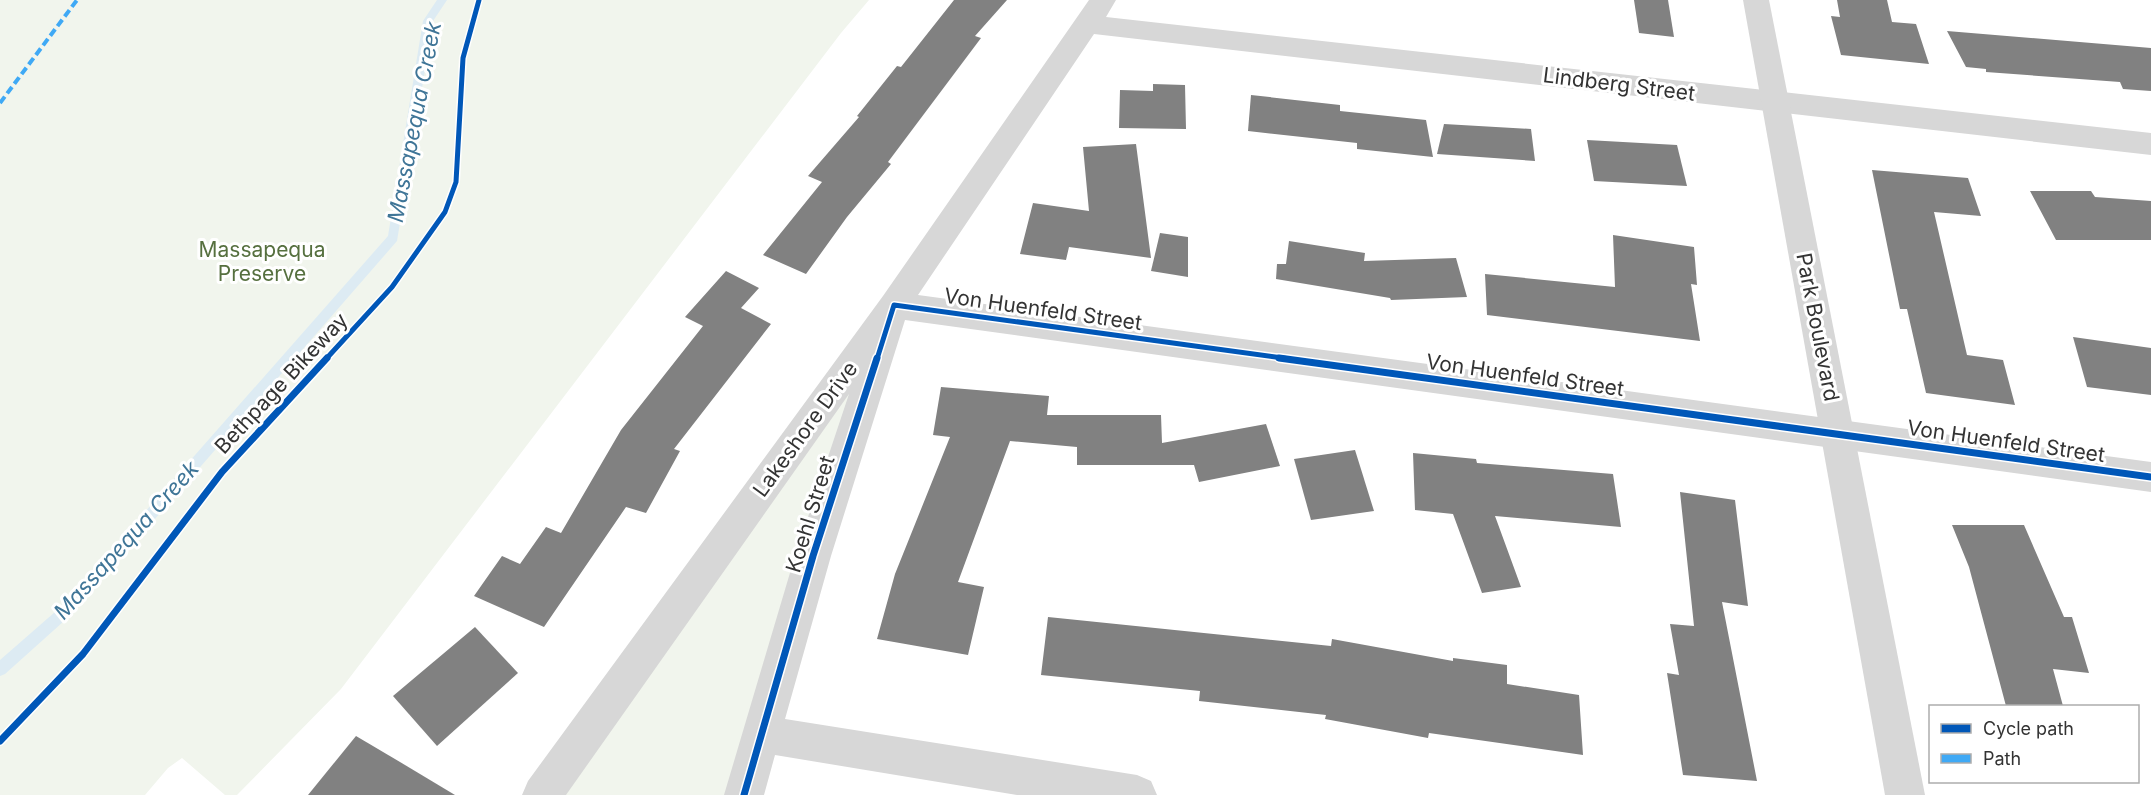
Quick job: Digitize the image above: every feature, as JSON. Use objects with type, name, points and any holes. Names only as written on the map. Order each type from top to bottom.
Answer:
[{"type":"street","name":"Park Boulevard","points":[[1756,0],[1905,795]]},
{"type":"street","name":"Lindberg Street","points":[[1094,12],[1776,102],[2151,144]]},
{"type":"street","name":"Lakeshore Drive","points":[[542,795],[894,305],[1094,12]]},
{"type":"street","name":"Von Huenfeld Street","points":[[894,305],[2151,477]]},
{"type":"street","name":"Koehl Street","points":[[744,795],[813,556],[894,305]]},
{"type":"street","points":[[762,734],[1137,795]]},
{"type":"green space","name":"Massapequa Preserve","points":[[0,0],[869,0],[841,33],[341,689],[237,795],[225,795],[182,758],[168,768],[145,795],[0,795]]},
{"type":"green space","points":[[894,305],[746,795],[542,795]]},
{"type":"building","points":[[954,0],[1007,0],[975,36],[981,38],[888,162],[891,164],[847,217],[806,274],[763,255],[822,182],[808,176],[859,117],[857,116],[897,66],[901,67]]},
{"type":"building","points":[[1634,0],[1668,0],[1674,37],[1639,33]]},
{"type":"building","points":[[1837,0],[1887,0],[1892,22],[1916,24],[1929,64],[1841,55],[1831,16],[1840,17]]},
{"type":"building","points":[[1947,31],[2151,48],[2151,91],[2123,89],[2120,82],[1986,72],[1986,69],[1966,67]]},
{"type":"building","points":[[1153,84],[1185,85],[1186,129],[1119,128],[1120,90],[1153,91]]},
{"type":"building","points":[[1251,95],[1340,105],[1340,111],[1426,120],[1433,157],[1357,149],[1357,143],[1248,131]]},
{"type":"building","points":[[1444,124],[1531,129],[1535,161],[1437,154]]},
{"type":"building","points":[[1587,140],[1677,145],[1687,186],[1594,181]]},
{"type":"building","points":[[1136,144],[1151,258],[1069,247],[1066,260],[1020,254],[1033,203],[1089,211],[1083,147]]},
{"type":"building","points":[[1872,170],[1968,178],[1981,216],[1934,212],[1967,355],[2003,360],[2015,405],[1926,393],[1907,309],[1900,309]]},
{"type":"building","points":[[2030,191],[2091,191],[2095,197],[2151,201],[2151,240],[2056,240]]},
{"type":"building","points":[[1160,233],[1188,237],[1188,277],[1151,271]]},
{"type":"building","points":[[1613,235],[1694,247],[1697,285],[1691,284],[1700,341],[1487,315],[1485,274],[1615,287]]},
{"type":"building","points":[[1289,241],[1365,253],[1364,261],[1456,258],[1467,297],[1391,300],[1276,279],[1277,264],[1286,264]]},
{"type":"building","points":[[726,271],[759,288],[741,308],[771,324],[674,449],[680,451],[646,513],[626,507],[544,627],[474,596],[502,556],[520,564],[546,527],[561,533],[621,430],[703,326],[685,317]]},
{"type":"building","points":[[2073,337],[2151,348],[2151,395],[2087,387]]},
{"type":"building","points":[[941,387],[1049,396],[1047,415],[1161,415],[1162,443],[1266,424],[1280,466],[1199,482],[1194,465],[1077,465],[1077,447],[1010,441],[958,582],[984,587],[968,655],[877,639],[895,574],[950,437],[933,435]]},
{"type":"building","points":[[1355,450],[1374,511],[1311,520],[1294,459]]},
{"type":"building","points":[[1413,453],[1476,459],[1477,463],[1613,474],[1621,527],[1495,516],[1521,587],[1482,593],[1453,514],[1415,510]]},
{"type":"building","points":[[1680,492],[1735,500],[1748,606],[1722,602],[1757,781],[1683,775],[1667,673],[1679,675],[1670,624],[1694,626]]},
{"type":"building","points":[[1952,525],[2024,525],[2064,617],[2072,617],[2089,673],[2053,669],[2063,705],[2006,705],[1969,567]]},
{"type":"building","points":[[1048,617],[1331,646],[1332,639],[1453,661],[1453,658],[1507,665],[1507,684],[1579,695],[1583,755],[1429,733],[1428,738],[1325,719],[1326,715],[1199,701],[1200,691],[1041,675]]},
{"type":"building","points":[[475,627],[518,673],[437,746],[393,696]]},
{"type":"building","points":[[356,736],[400,762],[455,795],[308,795]]},
{"type":"waterway","name":"Massapequa Creek","points":[[0,669],[68,609],[393,238],[428,21],[442,0]]},
{"type":"marked path","points":[[0,103],[77,0]]},
{"type":"cycle path","name":"Bethpage Bikeway","points":[[0,741],[83,654],[222,472],[392,287],[445,212],[456,182],[463,58],[479,0]]},
{"type":"cycle path","points":[[744,795],[813,556],[894,305],[2151,477]]}]
